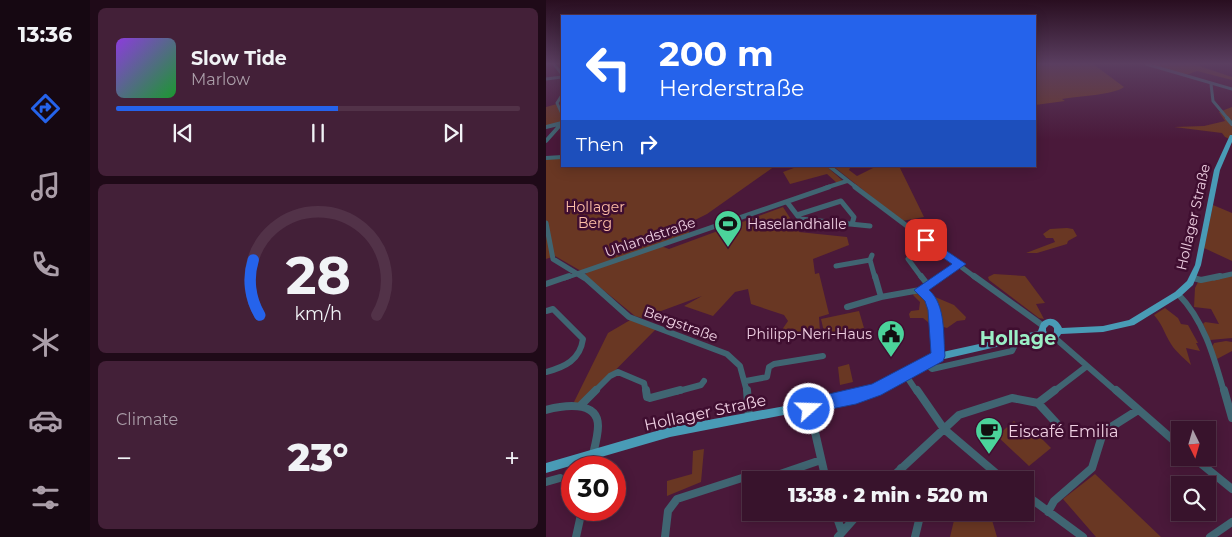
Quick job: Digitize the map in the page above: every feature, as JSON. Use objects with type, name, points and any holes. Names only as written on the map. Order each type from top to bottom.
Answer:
[{"type":"main road","name":"Hollager Straße","points":[[1057,334],[1103,329],[1131,323],[1178,294],[1193,278],[1198,265],[1217,170],[1232,136]]},
{"type":"main road","points":[[1043,329],[1052,324],[1057,334]]},
{"type":"main road","name":"Hollager Straße","points":[[546,468],[670,432],[856,397],[876,390],[938,356],[1012,339],[1043,329]]},
{"type":"main road","points":[[1043,329],[1057,334]]},
{"type":"street","points":[[1213,89],[1213,101],[1232,124]]},
{"type":"street","points":[[561,97],[557,103],[561,112]]},
{"type":"street","points":[[546,127],[561,123]]},
{"type":"street","points":[[546,141],[561,124]]},
{"type":"street","points":[[546,158],[561,157]]},
{"type":"street","points":[[831,167],[847,182],[961,264],[1043,329]]},
{"type":"street","name":"Uhlandstraße","points":[[546,284],[847,182]]},
{"type":"street","points":[[797,215],[841,201],[854,217],[852,224]]},
{"type":"street","points":[[787,202],[797,215],[804,220],[870,226]]},
{"type":"street","name":"Bergstraße","points":[[546,223],[553,259],[579,273],[629,317],[732,357],[740,365],[746,381],[749,417]]},
{"type":"street","points":[[836,266],[871,257],[881,297]]},
{"type":"street","points":[[908,259],[928,285]]},
{"type":"street","points":[[847,307],[881,297],[920,290],[961,264]]},
{"type":"street","points":[[1193,278],[1199,280],[1232,274]]},
{"type":"street","points":[[920,290],[930,298],[934,310],[938,356]]},
{"type":"street","points":[[1178,294],[1191,305],[1204,335],[1232,418]]},
{"type":"street","points":[[546,311],[553,309],[583,339],[583,346],[572,362],[561,368],[546,372]]},
{"type":"street","points":[[1057,334],[1087,366],[1171,438]]},
{"type":"street","points":[[926,363],[932,369],[1012,351],[1015,345],[1012,339]]},
{"type":"street","points":[[746,381],[767,377],[769,367],[774,364],[823,356]]},
{"type":"street","points":[[1038,403],[1087,366]]},
{"type":"street","points":[[580,406],[610,376],[618,372],[644,383],[647,397],[650,398],[701,385],[704,381]]},
{"type":"street","points":[[905,374],[944,429],[993,471]]},
{"type":"street","points":[[898,471],[958,414],[998,402],[1021,398],[1038,403],[1059,426]]},
{"type":"street","points":[[546,410],[573,404],[592,412],[598,424],[592,454]]},
{"type":"street","points":[[808,406],[824,471]]},
{"type":"street","points":[[1048,512],[1054,501],[1092,468],[1102,436],[1108,429],[1138,410]]},
{"type":"street","points":[[789,471],[821,460]]},
{"type":"street","points":[[1204,466],[1232,489]]},
{"type":"street","points":[[546,482],[560,478]]},
{"type":"street","points":[[665,537],[667,512],[670,505],[677,499],[742,478]]},
{"type":"street","points":[[1034,502],[1083,537]]},
{"type":"street","points":[[576,537],[580,521]]},
{"type":"street","points":[[837,521],[840,535]]},
{"type":"street","points":[[840,535],[852,521]]},
{"type":"street","points":[[915,537],[919,521]]},
{"type":"street","points":[[1210,537],[1232,522]]},
{"type":"green space","points":[[1036,89],[1121,89],[1104,94],[1062,99],[1065,101],[1036,105]]},
{"type":"green space","points":[[557,104],[561,112],[561,123],[546,127],[546,107]]},
{"type":"green space","points":[[1232,107],[1232,140],[1225,137],[1222,133],[1174,127],[1204,126],[1225,121],[1219,112]]},
{"type":"green space","name":"Hollager Berg","points":[[561,157],[561,167],[774,167],[707,214],[687,224],[689,233],[581,271],[555,256],[546,259],[546,158]]},
{"type":"green space","points":[[796,167],[827,167],[843,181],[837,183],[827,174],[790,184],[783,172]]},
{"type":"green space","points":[[834,167],[850,167],[849,170],[857,176],[875,167],[899,167],[924,217],[902,221]]},
{"type":"green space","points":[[1213,205],[1232,213],[1232,261],[1204,248]]},
{"type":"green space","points":[[783,207],[799,232],[847,237],[849,245],[813,259],[815,274],[819,273],[829,314],[819,317],[820,332],[777,337],[788,321],[784,315],[751,304],[748,289],[735,292],[713,316],[684,306],[702,296],[642,318],[635,316],[585,275],[587,272],[661,246],[669,249]]},
{"type":"green space","points":[[1050,229],[1073,229],[1077,236],[1068,241],[1067,244],[1037,253],[1026,253],[1055,242],[1053,238],[1046,238],[1043,234]]},
{"type":"green space","points":[[994,274],[1025,276],[1045,303],[1036,304],[1044,319],[1039,318],[989,280],[988,277]]},
{"type":"green space","points":[[1232,276],[1232,338],[1210,340],[1203,324],[1205,322],[1219,324],[1211,309],[1194,307],[1195,288],[1198,282]]},
{"type":"green space","points":[[929,289],[935,297],[954,305],[966,317],[965,320],[957,321],[947,328],[929,323],[923,318],[910,318],[909,314],[911,311],[919,310],[920,302],[913,295],[916,291]]},
{"type":"green space","points":[[1165,308],[1178,318],[1181,324],[1188,325],[1198,343],[1196,343],[1200,351],[1186,348],[1191,365],[1173,347],[1154,315]]},
{"type":"green space","points":[[859,311],[864,328],[825,336],[821,319]]},
{"type":"green space","points":[[632,319],[657,328],[580,406],[573,404],[608,333]]},
{"type":"green space","points":[[1232,342],[1232,351],[1217,359],[1212,347],[1214,343]]},
{"type":"green space","points":[[849,364],[853,382],[840,385],[838,367]]},
{"type":"green space","points":[[1014,421],[1024,430],[1029,426],[1051,448],[1029,466],[997,436]]},
{"type":"green space","points":[[704,449],[701,482],[667,496],[667,481],[692,474],[693,451]]},
{"type":"green space","points":[[1095,474],[1161,537],[1096,537],[1063,499]]},
{"type":"green space","points":[[954,521],[992,521],[997,537],[950,537]]},
{"type":"place","name":"Haselandhalle","points":[[728,248]]},
{"type":"place","name":"Philipp-Neri-Haus","points":[[891,358]]},
{"type":"place","name":"Eiscafé Emilia","points":[[989,455]]},
{"type":"district","name":"Hollage","points":[[1018,338]]},
{"type":"route","points":[[809,409],[808,406],[856,397],[876,390],[938,356],[936,352],[934,310],[930,298],[920,290],[961,264],[926,240]]}]
